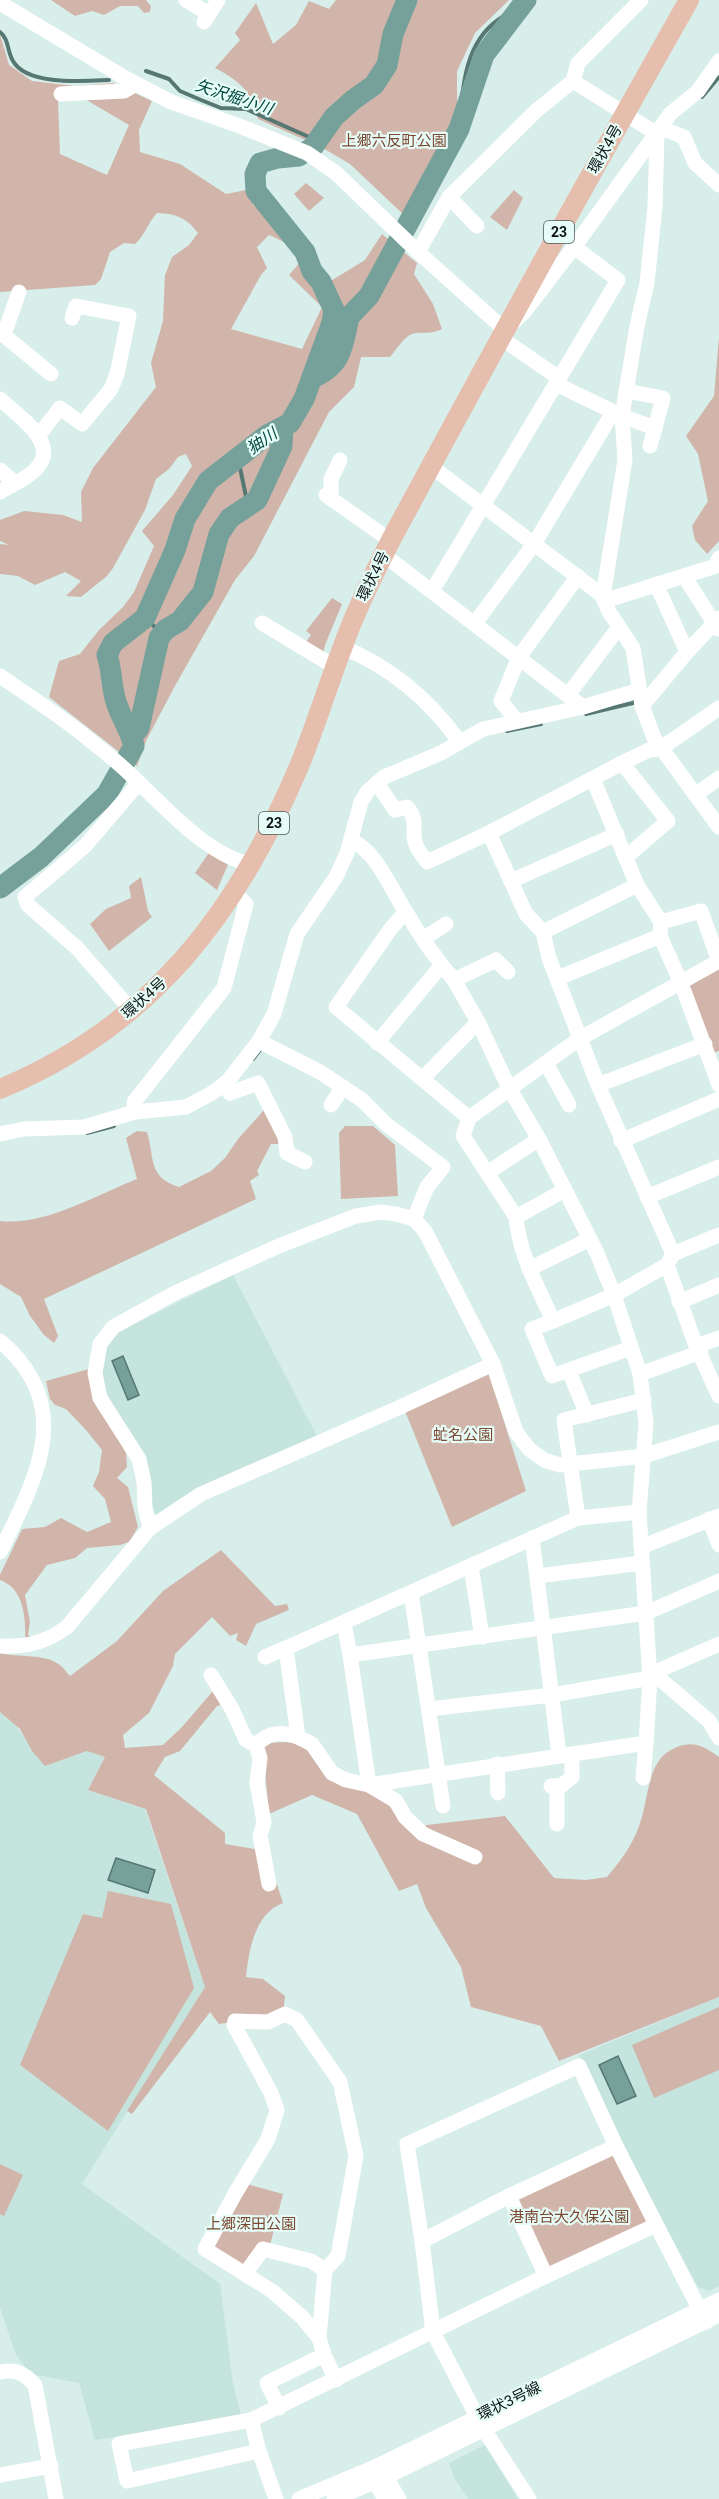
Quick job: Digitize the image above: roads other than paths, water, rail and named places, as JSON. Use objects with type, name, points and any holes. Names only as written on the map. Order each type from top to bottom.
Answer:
[{"type":"main road","name":"環状4号","points":[[0,1089],[22,1080],[68,1054],[132,1011],[192,951],[235,893],[273,826],[301,761],[357,608],[387,548],[689,0]]},
{"type":"street","points":[[186,0],[206,18],[218,0]]},
{"type":"street","points":[[416,250],[449,197],[537,110],[573,81],[578,63],[635,2]]},
{"type":"street","points":[[0,3],[171,102],[307,153],[336,173],[503,334],[558,381],[624,417],[655,428]]},
{"type":"street","points":[[475,623],[624,417],[632,392],[637,326],[647,283],[665,131],[671,112],[698,91],[719,62]]},
{"type":"street","points":[[61,94],[124,91],[128,79]]},
{"type":"street","points":[[573,81],[624,115],[688,141],[695,163],[719,185]]},
{"type":"street","points":[[503,334],[525,311],[665,131]]},
{"type":"street","points":[[449,197],[477,226]]},
{"type":"street","points":[[432,591],[618,280],[574,247]]},
{"type":"street","points":[[19,292],[2,333],[51,374]]},
{"type":"street","points":[[39,435],[60,408],[82,424],[111,389],[117,374],[129,316],[76,306],[72,318]]},
{"type":"street","points":[[632,392],[663,398],[650,446]]},
{"type":"street","points":[[0,399],[39,435],[45,450],[40,464],[30,475],[0,492]]},
{"type":"street","points":[[624,417],[625,460],[610,597],[619,627],[633,648],[641,697],[654,738],[719,827]]},
{"type":"street","points":[[339,460],[331,479],[329,497],[432,591],[583,707]]},
{"type":"street","points":[[432,467],[534,544],[610,597],[716,566],[719,558]]},
{"type":"street","points":[[0,470],[15,483]]},
{"type":"street","points":[[517,721],[501,701],[519,657],[578,576]]},
{"type":"street","points":[[684,576],[717,624],[641,697],[483,729],[441,753],[384,777],[382,789],[395,810],[407,807],[412,813],[415,819],[415,844],[427,862],[489,833],[622,763],[649,750],[660,749],[719,708]]},
{"type":"street","points":[[656,584],[687,652]]},
{"type":"street","points":[[262,623],[335,667]]},
{"type":"street","points":[[568,695],[619,627]]},
{"type":"street","points":[[342,647],[365,656],[400,678],[443,718],[459,741]]},
{"type":"street","points":[[0,676],[85,736],[190,831],[241,862],[252,865]]},
{"type":"street","points":[[622,763],[668,821],[626,857]]},
{"type":"street","points":[[593,778],[637,885],[660,929],[719,1085]]},
{"type":"street","points":[[695,795],[719,778]]},
{"type":"street","points":[[132,1011],[77,948],[28,905],[26,897],[85,846],[136,781]]},
{"type":"street","points":[[226,1087],[265,1044],[297,934],[336,877],[356,842],[361,802],[367,792],[382,789]]},
{"type":"street","points":[[489,833],[526,914],[543,932],[549,958],[579,1039],[621,1142],[647,1197],[670,1259],[679,1302],[719,1396]]},
{"type":"street","points":[[511,881],[617,834]]},
{"type":"street","points":[[356,842],[369,852],[405,912],[441,966],[454,980],[478,1022],[509,1088],[539,1139],[588,1240],[597,1253],[614,1295],[640,1374],[646,1423],[639,1512],[651,1676],[643,1778]]},
{"type":"street","points":[[543,932],[637,885]]},
{"type":"street","points":[[134,1115],[134,1102],[224,988],[246,904],[235,893]]},
{"type":"street","points":[[553,1321],[529,1269],[518,1236],[516,1217],[464,1136],[470,1119],[509,1088],[579,1039],[719,961],[701,911],[558,978]]},
{"type":"street","points":[[405,912],[336,1007],[470,1119]]},
{"type":"street","points":[[423,939],[446,924]]},
{"type":"street","points":[[454,980],[496,960],[508,972]]},
{"type":"street","points":[[377,1043],[441,966]]},
{"type":"street","points":[[422,1079],[478,1022]]},
{"type":"street","points":[[265,1044],[320,1072],[362,1100],[386,1124],[443,1167],[427,1187],[414,1219]]},
{"type":"street","points":[[598,1085],[705,1044]]},
{"type":"street","points":[[546,1063],[569,1105]]},
{"type":"street","points":[[0,1134],[84,1128],[134,1115],[186,1107],[226,1087],[258,1083],[285,1137],[287,1152],[305,1162]]},
{"type":"street","points":[[331,1105],[343,1087]]},
{"type":"street","points":[[621,1142],[719,1099]]},
{"type":"street","points":[[487,1173],[539,1139]]},
{"type":"street","points":[[647,1197],[719,1167]]},
{"type":"street","points":[[516,1217],[565,1190]]},
{"type":"street","points":[[150,1528],[139,1459],[100,1398],[95,1373],[100,1344],[113,1327],[175,1293],[284,1244],[356,1216],[381,1212],[414,1219],[430,1240],[493,1364],[516,1432],[529,1449],[544,1461],[560,1465],[644,1456],[719,1432]]},
{"type":"street","points":[[631,1348],[552,1376],[532,1329],[614,1295],[670,1259],[719,1234]]},
{"type":"street","points":[[529,1269],[588,1240]]},
{"type":"street","points":[[679,1302],[719,1285]]},
{"type":"street","points":[[640,1374],[719,1338]]},
{"type":"street","points":[[0,1341],[12,1351],[38,1390],[45,1421],[40,1457],[31,1487],[0,1552]]},
{"type":"street","points":[[0,1646],[35,1644],[50,1639],[67,1627],[150,1528],[207,1492],[493,1364]]},
{"type":"street","points":[[569,1371],[586,1415]]},
{"type":"street","points":[[578,1518],[564,1420],[644,1400]]},
{"type":"street","points":[[265,1657],[578,1518],[639,1512]]},
{"type":"street","points":[[641,1547],[714,1518],[719,1545]]},
{"type":"street","points":[[531,1538],[552,1695],[572,1777],[561,1786],[554,1786],[556,1824]]},
{"type":"street","points":[[537,1576],[642,1563]]},
{"type":"street","points":[[471,1566],[482,1637]]},
{"type":"street","points":[[350,1655],[646,1612],[719,1581]]},
{"type":"street","points":[[411,1593],[443,1806]]},
{"type":"street","points":[[344,1623],[369,1785]]},
{"type":"street","points":[[429,1709],[552,1695],[651,1676],[719,1644]]},
{"type":"street","points":[[286,1648],[298,1737]]},
{"type":"street","points":[[211,1676],[232,1709],[246,1740],[256,1745],[260,1758],[257,1783],[264,1822],[260,1836],[269,1884]]},
{"type":"street","points":[[651,1676],[714,1719],[719,1738]]},
{"type":"street","points":[[256,1745],[265,1736],[275,1733],[298,1737],[312,1744],[332,1773],[346,1780],[369,1785],[396,1801],[405,1817],[423,1834],[475,1857]]},
{"type":"street","points":[[369,1785],[646,1743]]},
{"type":"street","points":[[497,1764],[498,1793]]},
{"type":"street","points":[[319,2338],[302,2317],[272,2291],[205,2249],[268,2139],[277,2110],[271,2093],[234,2025],[235,2021],[267,2022],[285,2014],[297,2020],[340,2082],[356,2156],[338,2256],[326,2270],[319,2338],[336,2380]]},
{"type":"street","points":[[529,2499],[480,2422],[432,2332],[422,2241],[407,2144],[579,2066],[656,2225],[708,2316]]},
{"type":"street","points":[[422,2241],[509,2196],[616,2146]]},
{"type":"street","points":[[509,2196],[546,2276]]},
{"type":"street","points":[[259,2451],[127,2481],[119,2444],[251,2420],[656,2225]]},
{"type":"street","points":[[245,2274],[263,2249],[311,2261],[326,2270]]},
{"type":"street","name":"環状3号線","points":[[334,2499],[480,2422],[708,2316],[719,2300]]},
{"type":"street","points":[[279,2408],[267,2383],[324,2355]]},
{"type":"street","points":[[0,2372],[14,2370],[27,2376],[35,2385],[56,2499]]},
{"type":"street","points":[[251,2420],[276,2499]]},
{"type":"street","points":[[0,2475],[51,2466]]},
{"type":"street","points":[[378,2476],[385,2499]]},
{"type":"street","points":[[378,2476],[399,2499]]},
{"type":"street","name":"環状3号線","points":[[299,2499],[378,2476]]},
{"type":"waterway","name":"㹨川","points":[[0,888],[41,857],[107,794],[134,746],[117,704],[107,655],[113,643],[145,618],[175,550],[185,519],[208,481],[267,435],[290,423],[304,399],[332,323],[334,310],[321,282],[312,271],[305,252],[256,191],[255,174],[260,163],[299,156],[313,147],[334,117],[374,85],[387,65],[393,34],[407,0]]},
{"type":"waterway","points":[[332,323],[349,317],[369,296],[459,129],[484,55],[526,0]]},
{"type":"waterway","points":[[463,117],[460,117],[465,76],[479,39],[498,20],[519,10]]},
{"type":"waterway","name":"矢沢掘小川","points":[[0,32],[5,38],[13,61],[30,75],[57,80],[109,80]]},
{"type":"waterway","name":"矢沢掘小川","points":[[146,71],[169,79],[180,91],[201,100],[221,108],[246,109],[318,141]]},
{"type":"waterway","points":[[702,97],[719,77]]},
{"type":"waterway","points":[[312,378],[330,367],[340,354],[349,317]]},
{"type":"waterway","points":[[132,737],[139,728],[159,638],[165,630],[180,621],[203,592],[219,534],[230,518],[257,500],[282,446],[283,427]]},
{"type":"waterway","points":[[236,459],[239,463],[248,506]]},
{"type":"waterway","points":[[145,618],[155,627],[165,630]]},
{"type":"waterway","points":[[586,714],[633,703],[636,700]]},
{"type":"waterway","points":[[507,731],[541,724]]},
{"type":"waterway","points":[[253,1059],[263,1046]]},
{"type":"waterway","points":[[87,1133],[114,1126]]},
{"type":"park label","name":"上郷六反町公園","points":[[394,141]]},
{"type":"park label","name":"虻名公園","points":[[463,1435]]},
{"type":"park label","name":"港南台大久保公園","points":[[569,2217]]},
{"type":"park label","name":"上郷深田公園","points":[[251,2224]]}]
